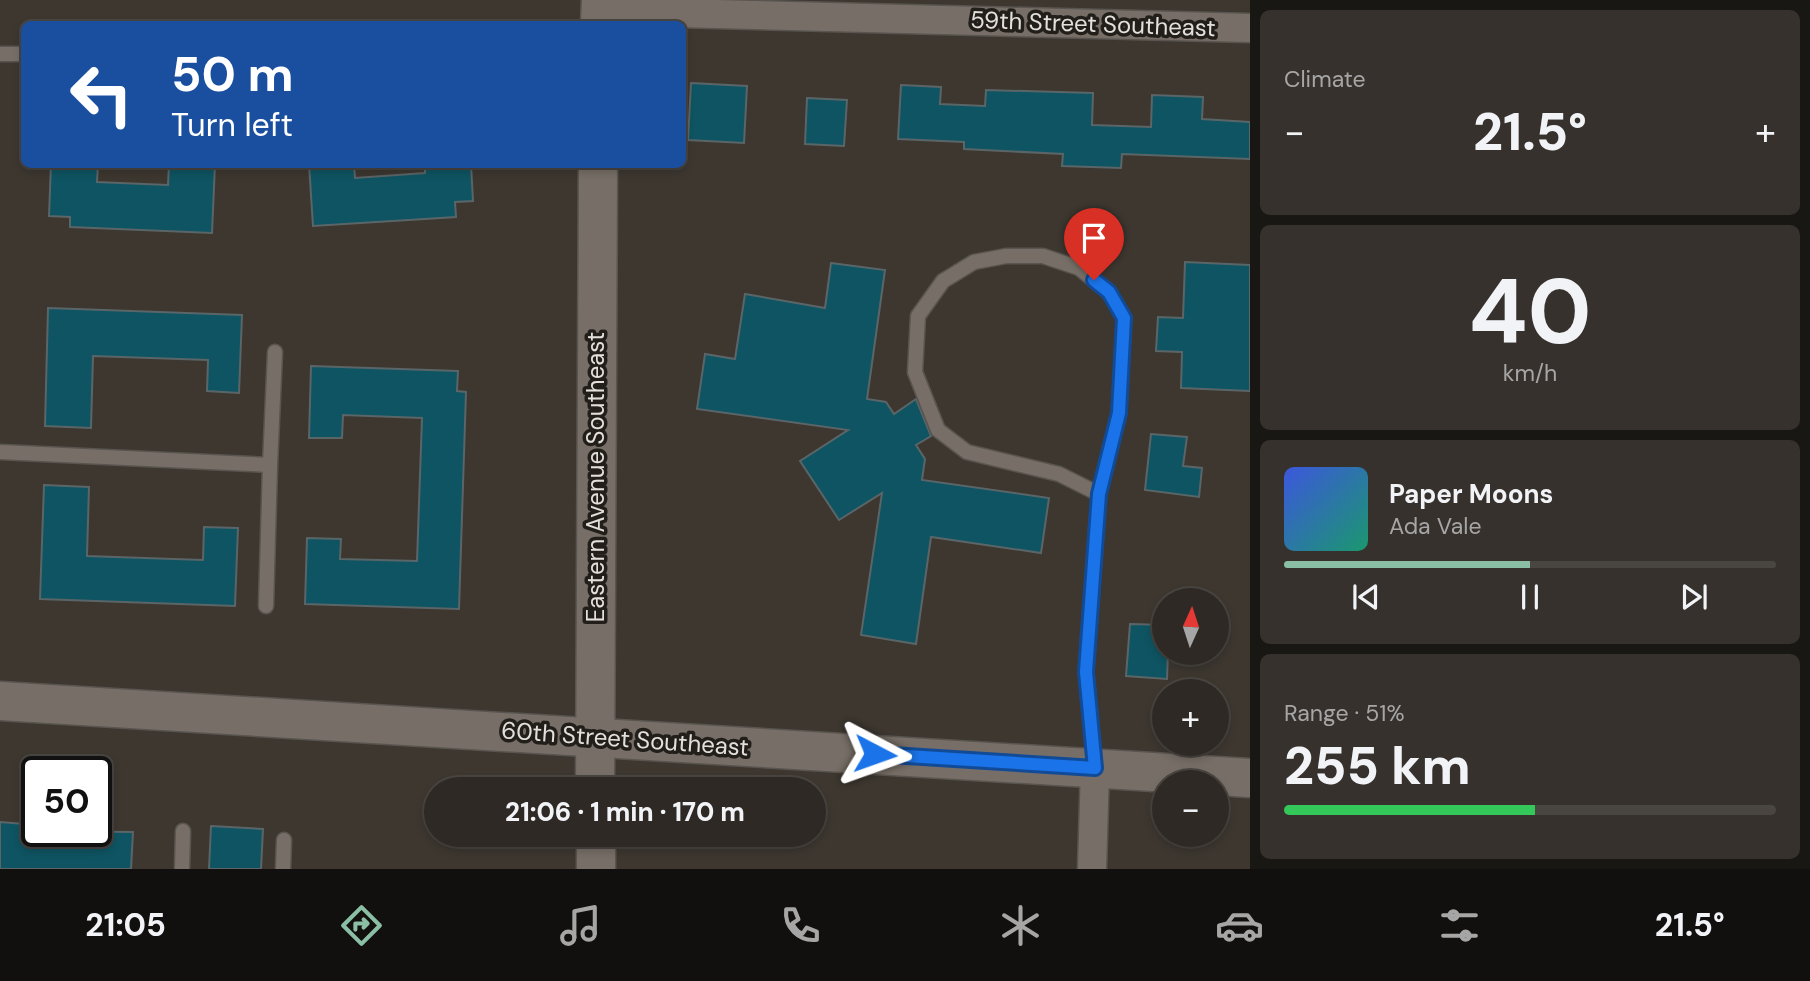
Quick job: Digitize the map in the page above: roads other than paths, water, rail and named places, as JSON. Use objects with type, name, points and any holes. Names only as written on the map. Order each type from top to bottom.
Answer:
[{"type":"main road","name":"Eastern Avenue Southeast","points":[[595,777],[597,168]]},
{"type":"main road","name":"60th Street Southeast","points":[[0,701],[1250,778]]},
{"type":"main road","points":[[596,847],[596,869]]},
{"type":"street","name":"59th Street Southeast","points":[[601,12],[1250,28]]},
{"type":"street","points":[[1092,869],[1095,768]]},
{"type":"lane","points":[[0,54],[21,54]]},
{"type":"lane","points":[[1095,768],[1086,672],[1099,494],[1119,413],[1124,318],[1109,292],[1079,268],[1043,256],[1006,256],[974,262],[943,281],[918,316],[915,372],[938,430],[967,452],[1059,474],[1099,494]]},
{"type":"lane","points":[[266,606],[275,352]]},
{"type":"lane","points":[[0,452],[270,465]]},
{"type":"lane","points":[[182,869],[183,831]]},
{"type":"lane","points":[[283,869],[284,840]]}]
